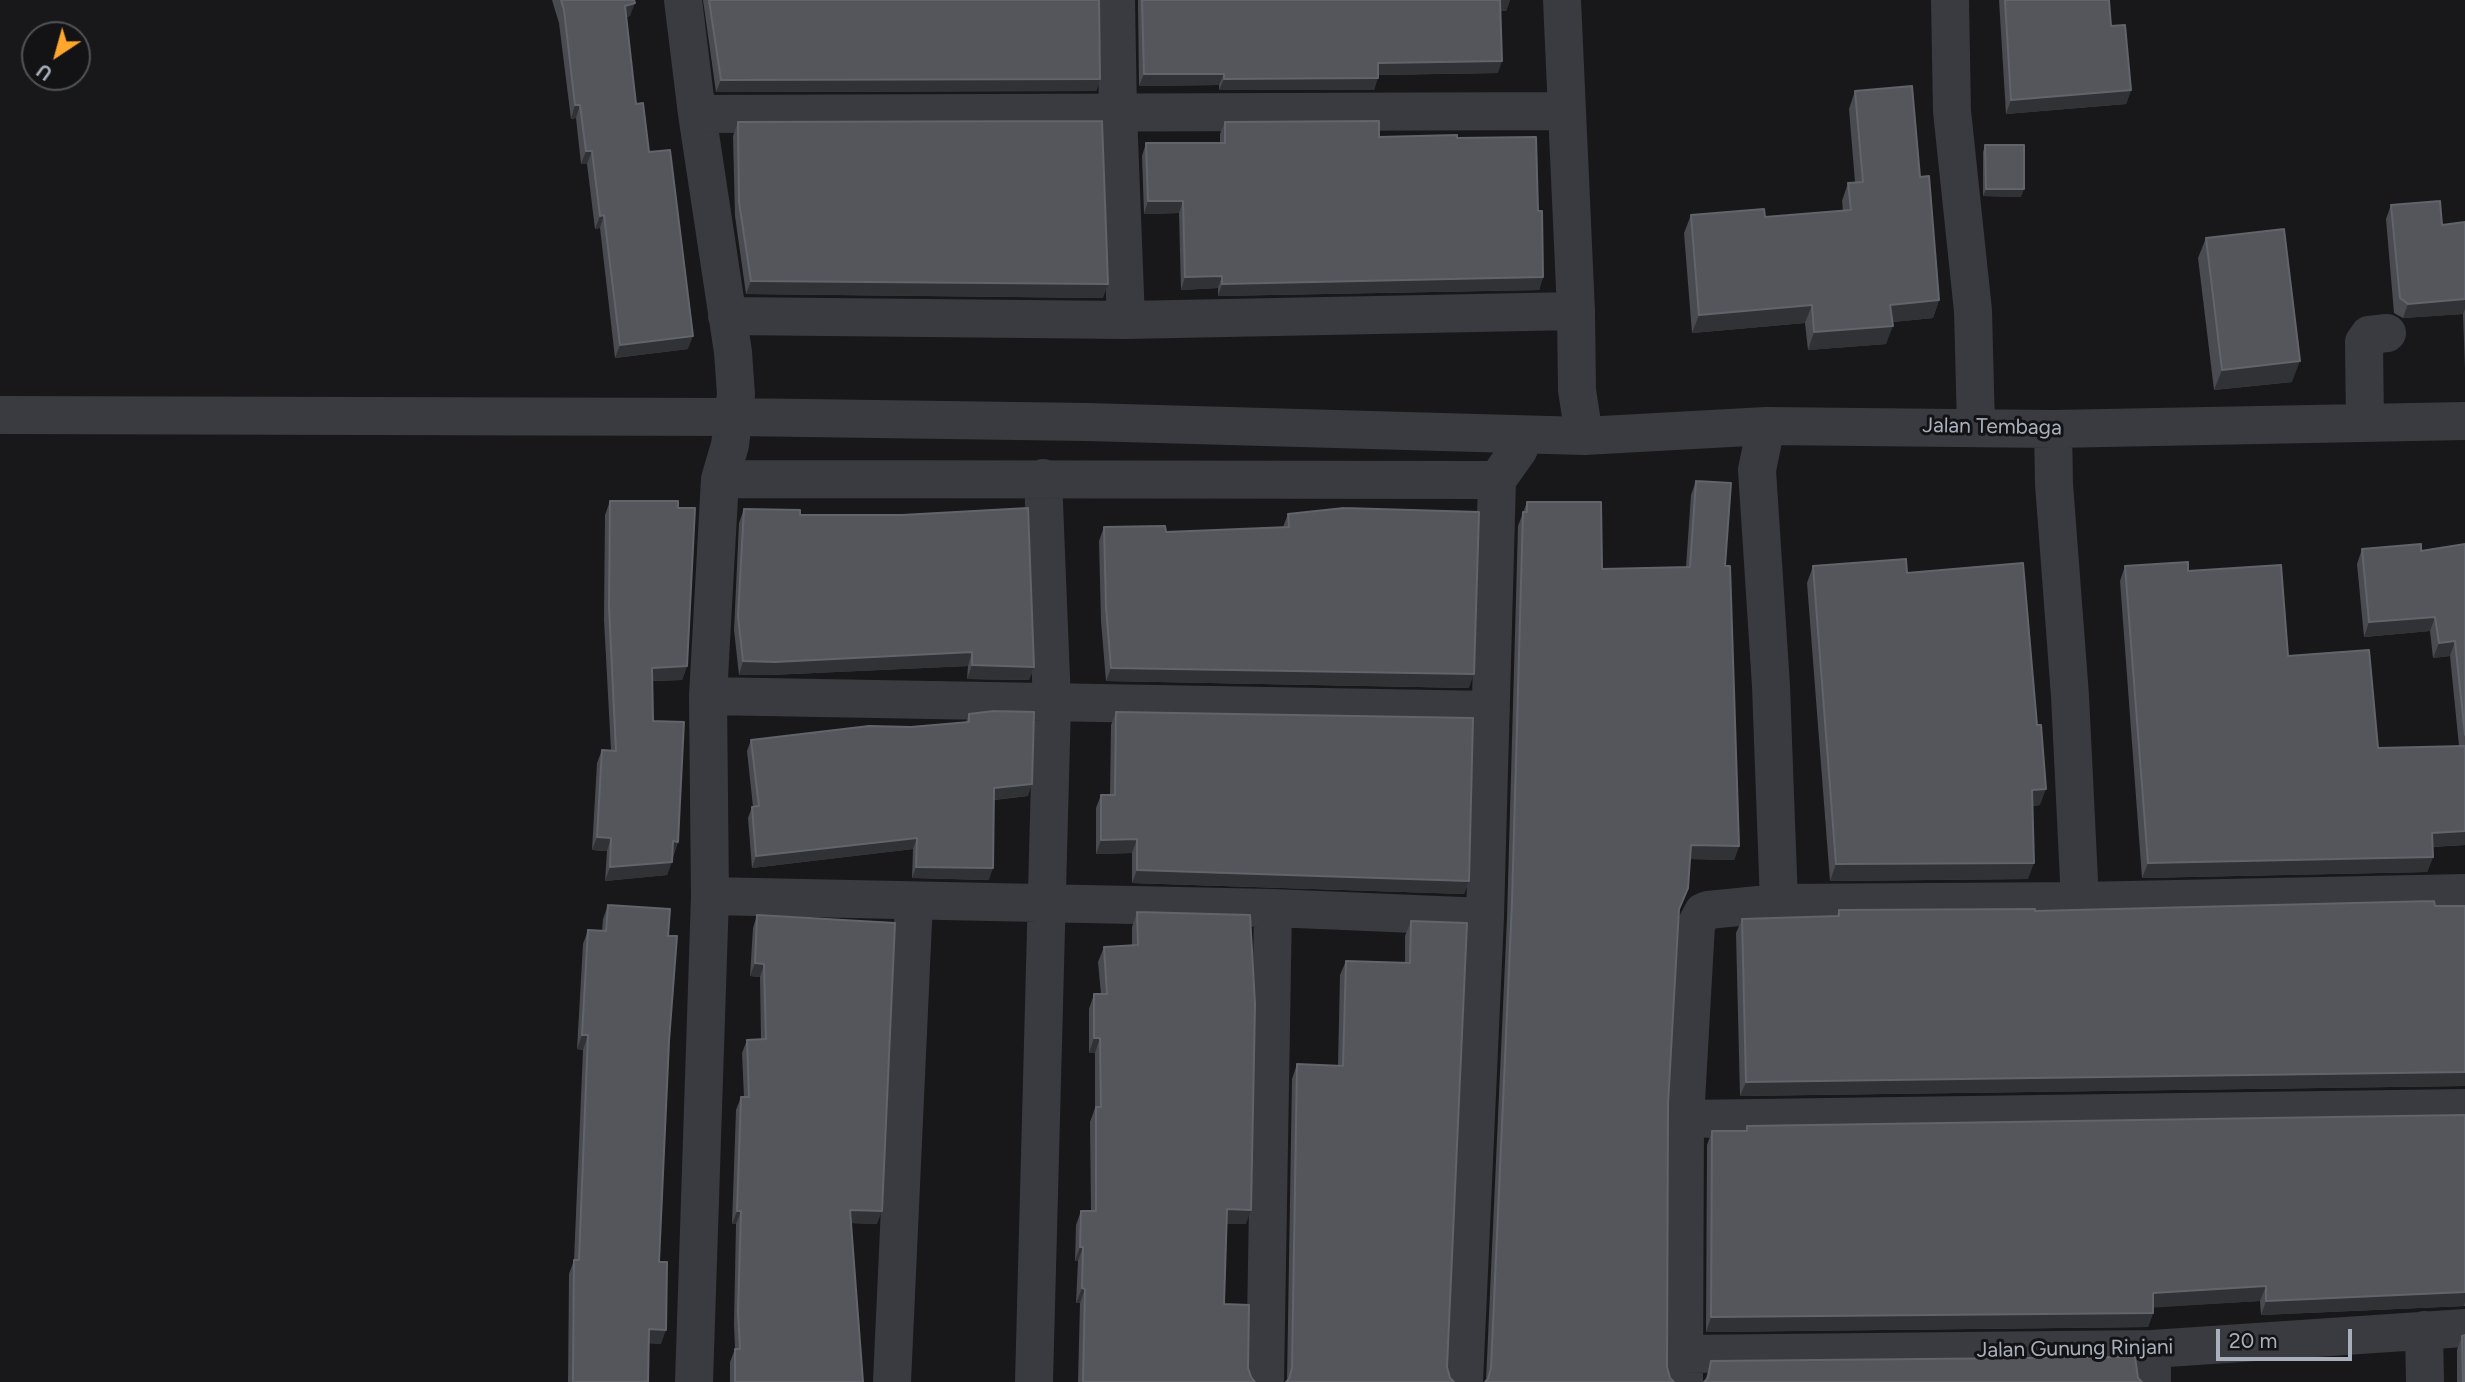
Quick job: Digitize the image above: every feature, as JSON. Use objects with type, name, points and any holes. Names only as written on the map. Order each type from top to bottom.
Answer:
[{"type":"street","points":[[683,0],[730,334],[736,405],[730,445],[720,479],[708,696],[710,896],[694,1382]]},
{"type":"street","points":[[1116,0],[1126,320]]},
{"type":"street","points":[[1562,0],[1577,390],[1584,436]]},
{"type":"street","points":[[1950,0],[1952,111],[1973,311],[1976,426]]},
{"type":"street","points":[[697,114],[1566,111]]},
{"type":"street","points":[[730,334],[1126,320],[1575,328]]},
{"type":"street","points":[[2365,400],[2365,338],[2387,333]]},
{"type":"street","name":"Jalan Tembaga","points":[[0,415],[154,417],[736,405],[1087,422],[1584,436],[1766,426],[1976,426],[2053,429],[2365,400],[2465,421]]},
{"type":"street","points":[[1766,426],[1757,470],[1771,686],[1779,903]]},
{"type":"street","points":[[2053,429],[2054,484],[2070,696],[2080,901]]},
{"type":"street","points":[[1464,1382],[1485,917],[1497,480],[1519,449],[1520,435]]},
{"type":"street","points":[[1034,1382],[1052,703],[1043,478]]},
{"type":"street","points":[[720,479],[1497,480]]},
{"type":"street","points":[[708,696],[1491,710]]},
{"type":"street","points":[[1684,1368],[1685,1119],[1696,925],[1703,912],[1779,903],[2080,901],[2465,893]]},
{"type":"street","points":[[710,896],[1273,908],[1485,917]]},
{"type":"street","points":[[892,1382],[914,901]]},
{"type":"street","points":[[1265,1382],[1273,908]]},
{"type":"street","points":[[1685,1119],[2465,1108]]},
{"type":"street","name":"Jalan Gunung Rinjani","points":[[1684,1368],[2152,1365],[2424,1330],[2465,1328]]},
{"type":"street","points":[[2424,1330],[2425,1382]]},
{"type":"building","points":[[561,0],[634,0],[635,3],[625,6],[636,104],[643,103],[649,152],[670,150],[693,336],[620,345],[604,215],[600,216],[592,151],[586,151],[580,105],[575,105]]},
{"type":"building","points":[[709,0],[1099,0],[1100,79],[721,80]]},
{"type":"building","points":[[1142,0],[1500,0],[1502,61],[1378,63],[1378,78],[1224,79],[1224,74],[1144,74]]},
{"type":"building","points":[[2005,0],[2109,0],[2111,26],[2125,25],[2131,90],[2011,100]]},
{"type":"building","points":[[1912,86],[1920,177],[1929,176],[1939,300],[1890,305],[1893,326],[1814,332],[1812,305],[1699,315],[1691,215],[1764,209],[1765,217],[1851,210],[1848,183],[1863,182],[1855,91]]},
{"type":"building","points":[[1102,121],[1108,284],[751,281],[739,202],[738,122]]},
{"type":"building","points":[[1379,121],[1379,137],[1536,137],[1538,211],[1542,211],[1543,277],[1222,284],[1222,276],[1185,277],[1183,201],[1148,201],[1146,143],[1225,143],[1225,122]]},
{"type":"building","points":[[1985,145],[2024,145],[2024,189],[1986,189]]},
{"type":"building","points":[[2440,201],[2442,225],[2465,222],[2465,299],[2408,304],[2400,298],[2391,205]]},
{"type":"building","points":[[2284,229],[2300,361],[2222,370],[2206,238]]},
{"type":"building","points":[[1696,481],[1731,483],[1725,566],[1730,566],[1739,846],[1691,845],[1688,888],[1679,909],[1668,1104],[1667,1367],[1674,1382],[1485,1382],[1491,1368],[1512,903],[1523,512],[1527,512],[1527,502],[1601,502],[1602,569],[1690,567]]},
{"type":"building","points":[[610,501],[678,501],[678,508],[695,508],[687,666],[652,668],[653,721],[684,722],[678,842],[673,841],[672,862],[610,867],[611,838],[597,837],[602,750],[616,751],[609,607]]},
{"type":"building","points":[[1028,508],[1034,667],[972,665],[972,652],[775,662],[743,661],[738,616],[744,509],[800,510],[800,515],[902,515]]},
{"type":"building","points":[[1344,508],[1479,512],[1474,674],[1111,668],[1104,527],[1165,526],[1166,532],[1289,527],[1288,514]]},
{"type":"building","points":[[2421,544],[2421,551],[2465,544],[2465,735],[2455,641],[2439,643],[2435,617],[2369,622],[2362,549]]},
{"type":"building","points":[[1906,559],[1907,573],[2023,563],[2037,725],[2041,725],[2046,789],[2032,790],[2034,863],[1836,864],[1813,566]]},
{"type":"building","points":[[2188,562],[2188,571],[2281,565],[2288,656],[2369,650],[2378,748],[2465,746],[2465,831],[2432,833],[2433,857],[2148,863],[2125,566]]},
{"type":"building","points":[[994,711],[1034,712],[1032,784],[994,788],[993,868],[916,867],[917,838],[756,856],[752,807],[759,806],[751,740],[869,726],[911,727],[969,722],[969,714]]},
{"type":"building","points":[[1116,712],[1473,718],[1469,881],[1137,870],[1137,839],[1101,840],[1101,795],[1115,795]]},
{"type":"building","points":[[2434,901],[2435,906],[2465,906],[2465,1072],[1746,1082],[1742,919],[1839,916],[1839,910],[2035,911]]},
{"type":"building","points":[[608,905],[670,909],[668,936],[677,936],[669,1041],[659,1262],[667,1262],[666,1330],[649,1329],[648,1382],[573,1382],[574,1260],[579,1260],[588,1035],[582,1035],[588,930],[606,931]]},
{"type":"building","points":[[1137,912],[1250,915],[1255,1004],[1251,1210],[1227,1209],[1224,1304],[1249,1305],[1248,1368],[1255,1382],[1083,1382],[1085,1289],[1082,1288],[1081,1211],[1096,1211],[1096,1107],[1101,1107],[1100,1038],[1094,1038],[1094,994],[1107,994],[1104,947],[1138,945]]},
{"type":"building","points":[[757,915],[895,923],[882,1211],[850,1210],[863,1382],[735,1382],[735,1349],[740,1349],[738,1312],[741,1211],[737,1211],[741,1097],[749,1097],[747,1040],[766,1039],[764,964],[755,963]]},
{"type":"building","points":[[1411,921],[1467,923],[1447,1367],[1454,1382],[1286,1382],[1292,1368],[1297,1064],[1343,1066],[1346,961],[1410,963]]},
{"type":"building","points":[[2465,1115],[2465,1292],[2266,1301],[2266,1286],[2153,1293],[2153,1313],[1711,1317],[1712,1131],[1747,1131],[1747,1126]]},
{"type":"building","points":[[2465,1335],[2465,1382],[2463,1382],[2462,1336]]},
{"type":"building","points":[[2135,1357],[2138,1378],[2142,1382],[1704,1382],[1708,1378],[1711,1361]]}]
